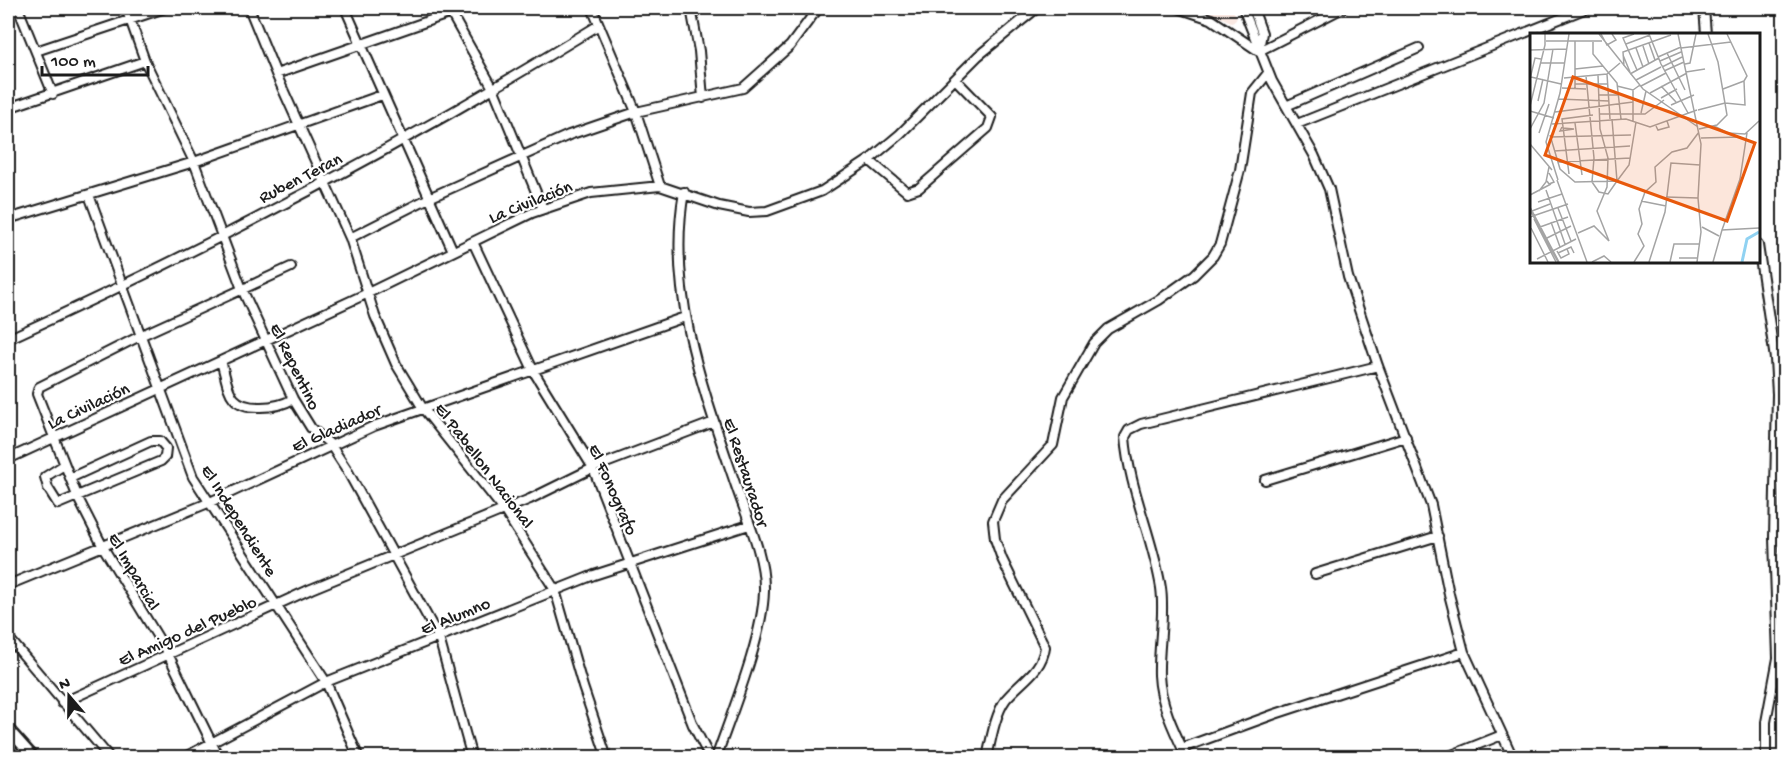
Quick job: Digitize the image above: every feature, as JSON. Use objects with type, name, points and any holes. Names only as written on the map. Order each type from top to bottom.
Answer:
[{"type":"main road","points":[[8,729],[34,758]]},
{"type":"street","points":[[18,8],[53,94]]},
{"type":"street","name":"El Repentino","points":[[126,8],[145,61],[194,162],[242,289],[293,399],[310,428],[330,444],[394,553],[439,638],[472,758]]},
{"type":"street","points":[[36,51],[165,8]]},
{"type":"street","name":"El Pabellon Nacional","points":[[249,8],[276,74],[350,238],[389,348],[422,407],[504,510],[555,590],[583,687],[607,758]]},
{"type":"street","points":[[345,8],[453,251]]},
{"type":"street","points":[[592,8],[636,112],[660,186]]},
{"type":"street","points":[[691,8],[699,51],[703,98]]},
{"type":"street","points":[[350,238],[429,198],[569,135],[636,112],[743,88],[790,46],[816,10],[805,8]]},
{"type":"street","name":"La Civilación","points":[[8,459],[368,293],[543,209],[591,193],[660,186],[684,192],[719,206],[749,212],[767,211],[822,190],[869,160],[1037,8]]},
{"type":"street","points":[[1178,8],[1211,19],[1259,51]]},
{"type":"street","points":[[1243,8],[1268,73],[1314,154],[1329,189],[1348,276],[1378,366],[1431,505],[1449,594],[1464,652],[1513,758]]},
{"type":"street","points":[[1253,8],[1262,33],[1259,51]]},
{"type":"street","points":[[1259,51],[1343,8]]},
{"type":"street","points":[[1297,124],[1587,8]]},
{"type":"street","points":[[1704,8],[1706,33]]},
{"type":"street","points":[[276,74],[450,10],[494,90],[543,209]]},
{"type":"street","name":"Ruben Teran","points":[[8,339],[123,285],[326,181],[494,90],[598,26]]},
{"type":"street","points":[[1286,106],[1419,48]]},
{"type":"street","points":[[8,108],[145,61]]},
{"type":"street","points":[[987,758],[1005,700],[1036,668],[1044,657],[1045,647],[1002,559],[995,539],[993,521],[1002,500],[1020,478],[1038,465],[1053,445],[1062,397],[1095,343],[1108,329],[1159,300],[1194,275],[1213,256],[1220,244],[1240,170],[1252,93],[1268,73]]},
{"type":"street","points":[[869,160],[907,192],[919,188],[988,128],[992,117],[956,79]]},
{"type":"street","points":[[8,219],[194,162],[382,95]]},
{"type":"street","name":"El Restaurador","points":[[684,192],[678,231],[685,317],[714,422],[761,564],[764,590],[761,618],[716,758]]},
{"type":"street","name":"El Independiente","points":[[89,195],[193,477],[326,682],[359,758]]},
{"type":"street","name":"El Fonografo","points":[[472,242],[534,372],[593,468],[693,725],[710,758]]},
{"type":"street","points":[[1759,252],[1775,359],[1778,417],[1774,538],[1778,658],[1766,722],[1766,758]]},
{"type":"street","points":[[142,335],[291,267]]},
{"type":"street","name":"El Gladiador","points":[[8,585],[208,503],[330,444],[422,407],[534,372],[642,330],[685,317]]},
{"type":"street","name":"El Imparcial","points":[[142,335],[39,387],[37,394],[78,498],[103,547],[168,654],[219,758]]},
{"type":"street","points":[[221,361],[231,397],[237,404],[247,408],[272,407],[293,399]]},
{"type":"street","points":[[1187,758],[1168,712],[1159,678],[1161,591],[1154,549],[1134,488],[1125,437],[1129,430],[1141,424],[1378,366]]},
{"type":"street","points":[[504,510],[593,468],[714,422]]},
{"type":"street","points":[[1265,480],[1406,437]]},
{"type":"street","points":[[64,465],[47,474],[45,480],[58,504],[78,498],[161,461],[166,454],[166,448],[160,441],[151,441],[70,478]]},
{"type":"street","name":"El Amigo del Pueblo","points":[[62,703],[394,553],[504,510]]},
{"type":"street","name":"El Alumno","points":[[183,758],[326,682],[555,590],[749,525]]},
{"type":"street","points":[[1315,574],[1438,536]]},
{"type":"street","points":[[8,637],[110,758]]},
{"type":"street","points":[[1182,748],[1275,714],[1464,652]]},
{"type":"street","points":[[1444,758],[1502,735]]},
{"type":"shaded area","points":[[1201,8],[1232,8],[1237,18],[1231,22]]}]
